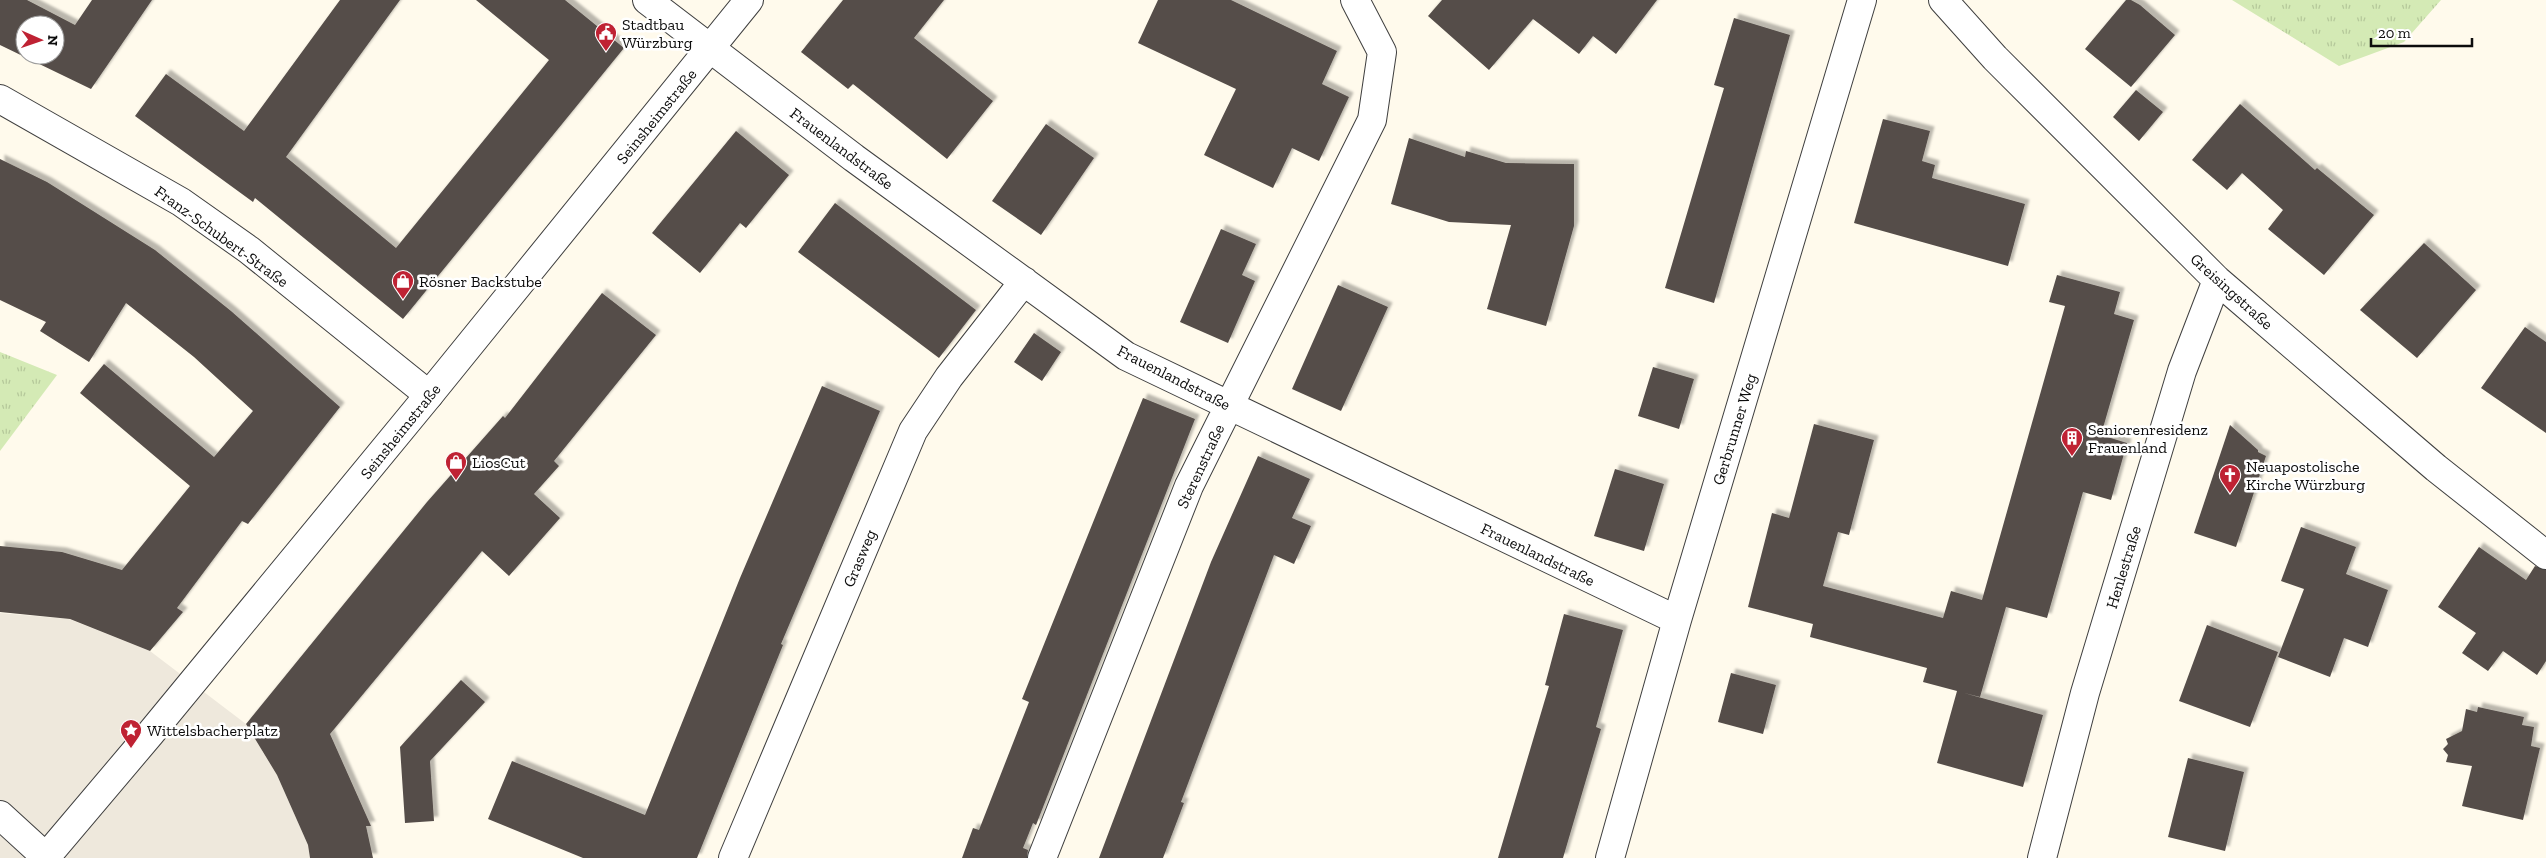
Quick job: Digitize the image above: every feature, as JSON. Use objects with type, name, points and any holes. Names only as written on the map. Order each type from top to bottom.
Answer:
[{"type":"street","name":"Frauenlandstraße","points":[[647,0],[854,158],[1126,356],[1677,620]]},
{"type":"street","name":"Seinsheimstraße","points":[[46,858],[429,395],[750,0]]},
{"type":"street","name":"Sterenstraße","points":[[1042,858],[1189,486],[1372,120],[1382,52],[1355,0]]},
{"type":"street","name":"Gerbrunner Weg","points":[[1610,858],[1677,620],[1862,0]]},
{"type":"street","name":"Greisingstraße","points":[[1943,0],[1995,58],[2217,280],[2436,468],[2546,556]]},
{"type":"street","name":"Franz-Schubert-Straße","points":[[0,99],[181,202],[249,250],[429,395]]},
{"type":"street","name":"Henlestraße","points":[[2042,858],[2085,693],[2170,409],[2182,371],[2217,280]]},
{"type":"street","name":"Grasweg","points":[[733,858],[914,431],[948,377],[1024,281]]},
{"type":"street","points":[[0,815],[46,858]]},
{"type":"green space","points":[[2232,0],[2441,0],[2404,42],[2339,66]]},
{"type":"green space","points":[[0,352],[57,375],[0,451]]},
{"type":"shaded area","name":"Wittelsbacherplatz","points":[[0,613],[69,619],[150,651],[246,724],[277,775],[308,845],[310,858],[0,858]]},
{"type":"building","points":[[0,0],[27,0],[56,15],[15,15],[15,52],[0,45]]},
{"type":"building","points":[[92,0],[152,0],[91,89],[41,65],[65,65],[65,20],[75,25]]},
{"type":"building","points":[[340,0],[400,0],[286,157],[396,248],[549,60],[476,0],[565,0],[624,48],[403,319],[255,198],[253,202],[135,116],[166,74],[244,131]]},
{"type":"building","points":[[843,0],[944,0],[914,38],[993,101],[947,159],[853,84],[848,89],[801,52]]},
{"type":"building","points":[[1158,0],[1231,0],[1337,51],[1322,84],[1349,97],[1319,161],[1292,148],[1273,188],[1204,155],[1236,89],[1138,43]]},
{"type":"building","points":[[1442,0],[1657,0],[1616,54],[1593,36],[1579,54],[1533,19],[1489,70],[1428,16]]},
{"type":"building","points":[[2126,0],[2131,0],[2140,5],[2175,35],[2131,87],[2085,49]]},
{"type":"building","points":[[1734,18],[1790,35],[1714,303],[1665,288],[1724,88],[1714,85]]},
{"type":"building","points":[[2136,90],[2163,112],[2139,141],[2113,117]]},
{"type":"building","points":[[2240,104],[2315,170],[2317,168],[2374,215],[2324,275],[2268,229],[2283,210],[2242,173],[2227,190],[2192,160]]},
{"type":"building","points":[[1883,119],[1930,131],[1922,161],[1935,165],[1932,178],[2025,204],[2008,266],[1854,223]]},
{"type":"building","points":[[1046,124],[1094,158],[1041,235],[992,201]]},
{"type":"building","points":[[736,131],[789,175],[746,228],[740,223],[700,273],[652,233]]},
{"type":"building","points":[[1409,138],[1465,157],[1466,151],[1506,163],[1574,164],[1574,226],[1546,326],[1487,309],[1511,225],[1449,222],[1391,204]]},
{"type":"building","points":[[0,159],[47,182],[155,250],[231,311],[340,407],[248,524],[242,521],[177,608],[183,612],[150,651],[70,619],[0,612],[0,546],[62,552],[122,570],[190,486],[80,393],[104,364],[214,457],[253,411],[194,357],[126,303],[89,362],[40,331],[46,322],[0,300]]},
{"type":"building","points":[[835,203],[976,310],[939,358],[798,252]]},
{"type":"building","points":[[1221,229],[1256,244],[1242,275],[1255,281],[1228,343],[1180,322]]},
{"type":"building","points":[[2424,243],[2476,290],[2417,358],[2360,310]]},
{"type":"building","points":[[2057,275],[2120,292],[2114,314],[2134,320],[2101,435],[2127,443],[2111,500],[2083,492],[2047,618],[2006,607],[1980,697],[1964,693],[2043,715],[2023,787],[1937,763],[1957,691],[1923,682],[1927,668],[1810,637],[1813,624],[1748,607],[1772,513],[1789,518],[1814,424],[1874,440],[1849,535],[1838,532],[1823,586],[1943,618],[1951,591],[1982,600],[2065,306],[2049,302]]},
{"type":"building","points":[[1338,285],[1388,307],[1341,411],[1292,389]]},
{"type":"building","points":[[602,293],[656,335],[554,461],[559,466],[534,494],[560,518],[509,576],[482,551],[330,734],[371,826],[366,826],[373,858],[310,858],[308,845],[277,775],[246,724],[427,502],[503,416],[505,418]]},
{"type":"building","points":[[2525,327],[2546,342],[2546,433],[2481,388]]},
{"type":"building","points":[[1034,333],[1061,352],[1042,381],[1014,362]]},
{"type":"building","points":[[1653,367],[1694,379],[1679,429],[1638,416]]},
{"type":"building","points":[[822,386],[880,411],[781,644],[783,645],[697,858],[583,858],[488,819],[512,761],[645,815],[740,578]]},
{"type":"building","points":[[1143,398],[1195,419],[1036,825],[1033,823],[1023,848],[1028,850],[1027,858],[962,858],[973,828],[979,830],[1029,702],[1022,699]]},
{"type":"building","name":"Neuapostolische Kirche Würzburg","points":[[2230,425],[2258,452],[2266,456],[2236,547],[2194,533]]},
{"type":"building","points":[[1258,456],[1310,479],[1292,518],[1311,526],[1294,564],[1274,555],[1181,802],[1184,803],[1163,858],[1099,858],[1211,562]]},
{"type":"building","points":[[1615,469],[1664,484],[1644,551],[1594,536]]},
{"type":"building","points":[[2301,527],[2356,547],[2346,574],[2388,590],[2368,647],[2344,638],[2330,677],[2278,657],[2304,589],[2281,581]]},
{"type":"building","points":[[2479,547],[2526,580],[2535,566],[2546,570],[2546,661],[2537,675],[2503,651],[2488,671],[2462,653],[2476,633],[2438,607]]},
{"type":"building","points":[[1564,614],[1623,630],[1596,727],[1601,729],[1563,858],[1498,858],[1549,686],[1545,685]]},
{"type":"building","points":[[2207,625],[2278,652],[2250,727],[2179,701]]},
{"type":"building","points":[[1731,673],[1776,685],[1763,734],[1718,722]]},
{"type":"building","points":[[461,680],[485,702],[430,761],[434,821],[405,823],[400,747]]},
{"type":"building","points":[[2478,707],[2524,717],[2522,725],[2534,727],[2531,746],[2540,748],[2523,820],[2462,806],[2472,766],[2446,762],[2448,755],[2443,749],[2448,744],[2446,739],[2462,731],[2466,709],[2477,712]]},
{"type":"building","points":[[2188,758],[2244,772],[2225,851],[2168,837]]},
{"type":"place","name":"Stadtbau Würzburg","points":[[606,52]]},
{"type":"place","name":"Rösner Backstube","points":[[403,300]]},
{"type":"place","name":"Seniorenresidenz Frauenland","points":[[2072,457]]},
{"type":"place","name":"LiosCut","points":[[456,481]]},
{"type":"place","name":"Neuapostolische Kirche Würzburg","points":[[2230,494]]},
{"type":"place","name":"Wittelsbacherplatz","points":[[131,749]]}]
